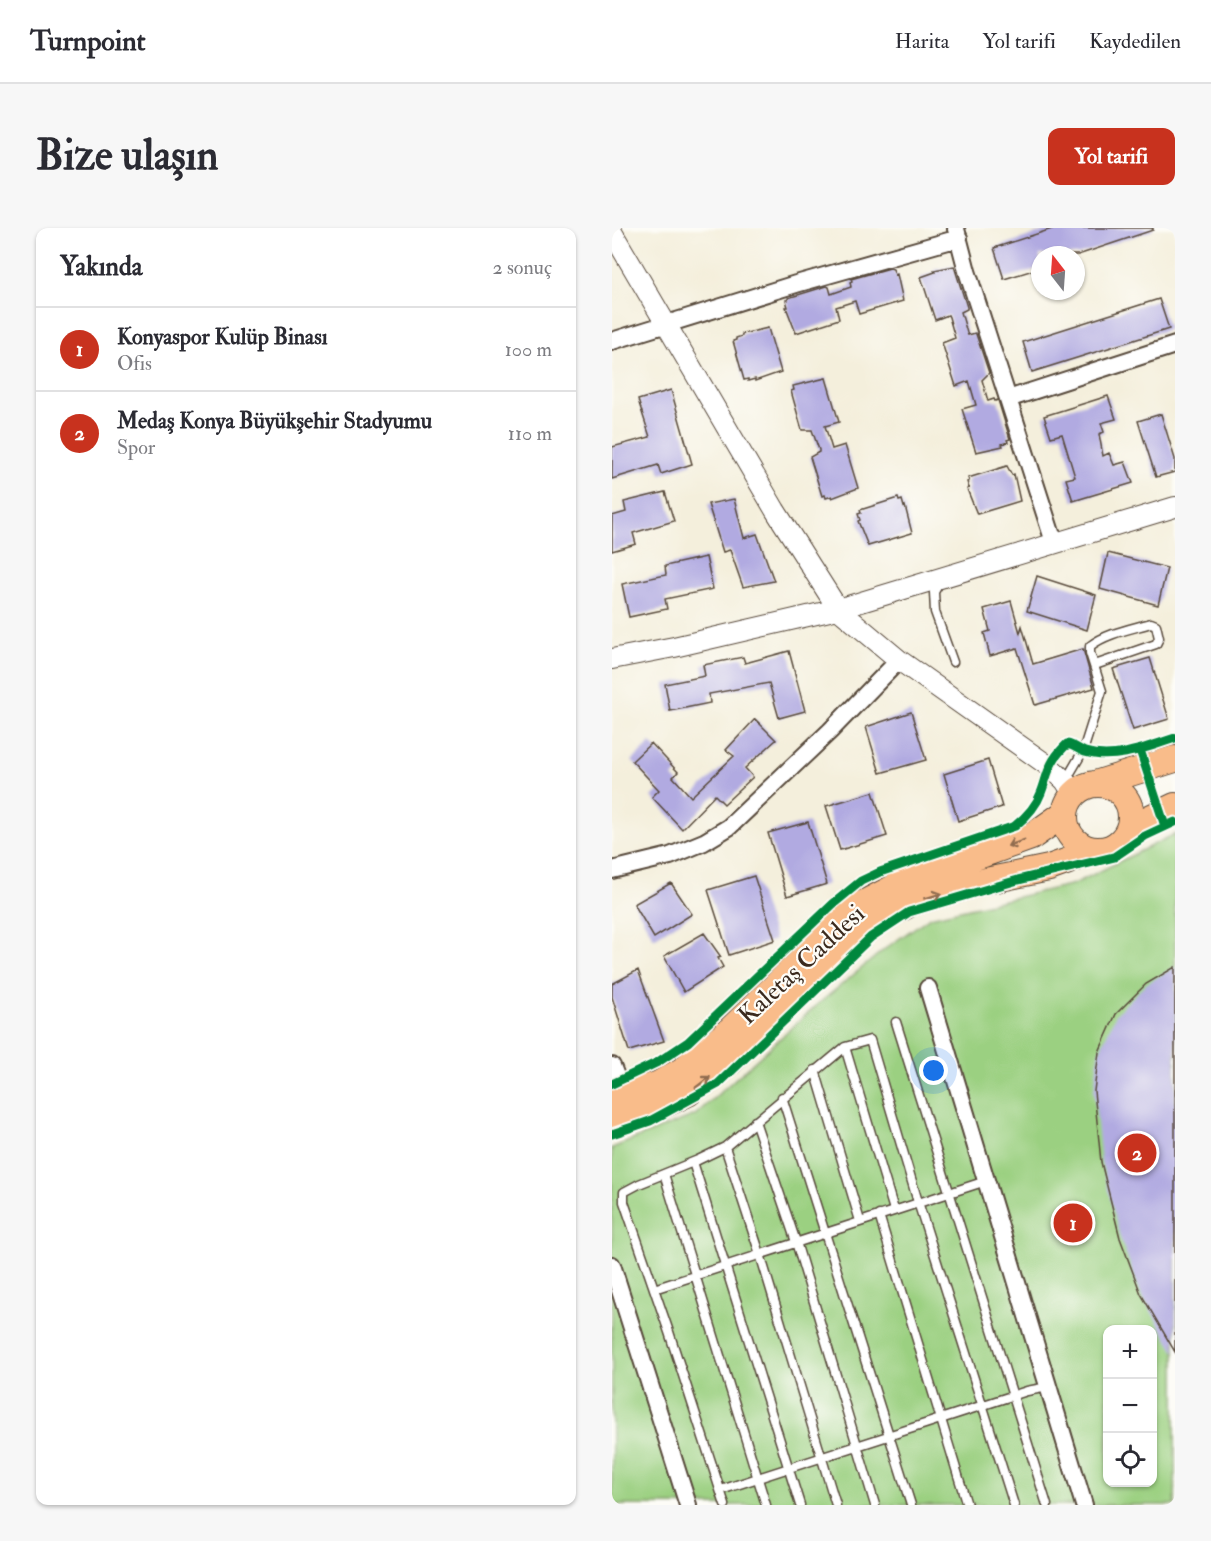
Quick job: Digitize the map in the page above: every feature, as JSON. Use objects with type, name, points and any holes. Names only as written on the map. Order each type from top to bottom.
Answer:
[{"type":"main road","name":"Kaletaş Caddesi","points":[[618,1099],[659,1084],[683,1070],[728,1032],[857,907],[905,882],[1031,837],[1075,793],[1175,759]]},
{"type":"main road","points":[[1106,785],[1116,790],[1129,806],[1131,817],[1129,828],[1116,845],[1107,850],[1095,851],[1076,843],[1065,824],[1075,793],[1106,785]]},
{"type":"main road","points":[[1129,828],[1175,807]]},
{"type":"main road","name":"Kaletaş Caddesi","points":[[612,1123],[649,1112],[688,1093],[730,1062],[858,931],[911,903],[986,881],[1049,868],[1095,851]]},
{"type":"street","points":[[612,232],[775,510],[838,609],[899,660],[1050,767],[1075,793]]},
{"type":"street","points":[[612,341],[957,233],[1054,542]]},
{"type":"street","points":[[1008,399],[1175,345]]},
{"type":"street","points":[[612,658],[674,647],[838,609],[1175,507]]},
{"type":"street","points":[[612,870],[670,856],[704,842],[729,827],[830,731],[899,660]]},
{"type":"street","points":[[928,988],[1084,1505]]},
{"type":"street","points":[[612,1066],[618,1099]]},
{"type":"street","points":[[612,1265],[688,1505]]},
{"type":"lane","points":[[944,576],[934,592],[935,612],[953,662]]},
{"type":"lane","points":[[1075,793],[1088,731],[1102,691],[1090,653],[1090,646],[1097,641],[1151,623],[1156,625],[1159,638],[1156,644],[1095,665]]},
{"type":"lane","points":[[896,1022],[1047,1505]]},
{"type":"lane","points":[[725,1505],[624,1202],[624,1192],[725,1147],[782,1097],[845,1047],[870,1040],[918,1202],[1014,1505]]},
{"type":"lane","points":[[845,1047],[894,1210]]},
{"type":"lane","points":[[815,1070],[860,1221]]},
{"type":"lane","points":[[782,1097],[911,1505]]},
{"type":"lane","points":[[755,1120],[796,1242],[875,1505]]},
{"type":"lane","points":[[725,1147],[836,1505]]},
{"type":"lane","points":[[693,1162],[800,1505]]},
{"type":"lane","points":[[664,1174],[766,1505]]},
{"type":"lane","points":[[654,1289],[986,1181]]},
{"type":"lane","points":[[879,1215],[967,1505]]},
{"type":"lane","points":[[721,1490],[1014,1395],[1048,1387]]},
{"type":"green space","points":[[1175,834],[1175,1505],[612,1505],[612,1148],[695,1115],[818,1004],[886,948],[930,917],[1074,884]]},
{"type":"building","points":[[1055,228],[1153,228],[1153,230],[1085,253],[1085,246],[1031,246],[1031,271],[1004,279],[994,248]]},
{"type":"building","points":[[954,266],[967,307],[961,312],[967,333],[968,335],[976,334],[989,373],[982,380],[988,401],[998,400],[1010,439],[1002,444],[1003,446],[976,452],[962,409],[976,405],[969,381],[956,386],[942,343],[955,338],[949,317],[948,315],[935,320],[921,277],[935,272],[934,270]]},
{"type":"building","points":[[893,269],[895,275],[897,274],[903,301],[859,314],[855,301],[836,307],[839,319],[796,333],[786,307],[788,307],[786,300],[788,298],[827,286],[831,294],[851,287],[851,279]]},
{"type":"building","points":[[1159,299],[1169,329],[1032,372],[1023,342]]},
{"type":"building","points":[[768,328],[781,372],[755,381],[755,379],[744,380],[733,341],[742,334]]},
{"type":"building","points":[[826,378],[839,422],[825,426],[832,449],[845,445],[858,488],[832,498],[832,496],[826,498],[825,495],[822,496],[810,457],[819,450],[812,430],[802,430],[791,391],[794,390],[793,386]]},
{"type":"building","points":[[671,390],[692,464],[661,474],[658,465],[612,479],[612,447],[650,437],[638,400]]},
{"type":"building","points":[[1108,396],[1116,419],[1101,423],[1104,432],[1099,434],[1103,456],[1109,453],[1114,465],[1125,462],[1133,483],[1073,501],[1066,479],[1075,477],[1062,434],[1051,437],[1044,416]]},
{"type":"building","points":[[1161,414],[1175,459],[1175,472],[1156,477],[1138,421]]},
{"type":"building","points":[[1007,466],[1012,475],[1014,474],[1020,501],[977,514],[967,489],[969,488],[968,478]]},
{"type":"building","points":[[665,492],[674,521],[633,533],[636,544],[612,551],[612,516],[626,512],[624,502]]},
{"type":"building","points":[[898,498],[905,506],[912,533],[868,546],[858,521],[860,510]]},
{"type":"building","points":[[734,499],[744,538],[757,534],[774,581],[743,587],[730,550],[723,552],[708,504]]},
{"type":"building","points":[[1108,553],[1167,568],[1158,605],[1100,589]]},
{"type":"building","points":[[706,557],[713,589],[665,599],[667,609],[629,617],[622,584],[666,575],[665,566]]},
{"type":"building","points":[[1037,576],[1096,595],[1087,630],[1027,611]]},
{"type":"building","points":[[1011,601],[1020,633],[1022,626],[1033,664],[1083,649],[1094,688],[1035,705],[1017,648],[990,656],[984,633],[990,631],[984,609]]},
{"type":"building","points":[[789,651],[805,711],[779,718],[769,683],[709,694],[710,703],[670,711],[665,684],[705,676],[703,665],[743,657],[745,663]]},
{"type":"building","points":[[1150,658],[1169,719],[1133,730],[1113,669]]},
{"type":"building","points":[[911,712],[926,760],[880,773],[866,727]]},
{"type":"building","points":[[755,719],[776,740],[745,768],[753,777],[724,804],[715,795],[682,829],[652,797],[659,790],[632,761],[651,743],[678,772],[673,777],[691,797],[734,756],[726,750]]},
{"type":"building","points":[[988,760],[1002,807],[958,821],[944,774]]},
{"type":"building","points":[[873,792],[887,836],[840,850],[826,806]]},
{"type":"building","points":[[808,822],[827,884],[787,896],[768,833]]},
{"type":"building","points":[[754,876],[775,940],[729,955],[708,890]]},
{"type":"building","points":[[671,883],[692,914],[654,938],[634,904]]},
{"type":"building","points":[[704,933],[721,957],[718,958],[723,967],[684,992],[664,956]]},
{"type":"building","points":[[1175,967],[1175,1352],[1141,1294],[1120,1238],[1101,1162],[1094,1091],[1099,1052],[1116,1014],[1146,984]]},
{"type":"building","points":[[638,970],[664,1041],[629,1051],[612,997],[612,984]]},
{"type":"cycle path","points":[[612,1084],[658,1062],[688,1042],[833,904],[861,881],[880,872],[1015,826],[1036,803],[1052,762],[1067,744],[1085,752],[1108,755],[1131,752],[1175,738]]},
{"type":"cycle path","points":[[1140,750],[1165,826]]},
{"type":"cycle path","points":[[612,1134],[650,1121],[718,1084],[871,937],[909,912],[1018,880],[1114,857],[1145,836],[1175,822]]},
{"type":"place","name":"Medaş Konya Büyükşehir Stadyumu","points":[[1137,1153]]},
{"type":"place","name":"Konyaspor Kulüp Binası","points":[[1073,1223]]}]
